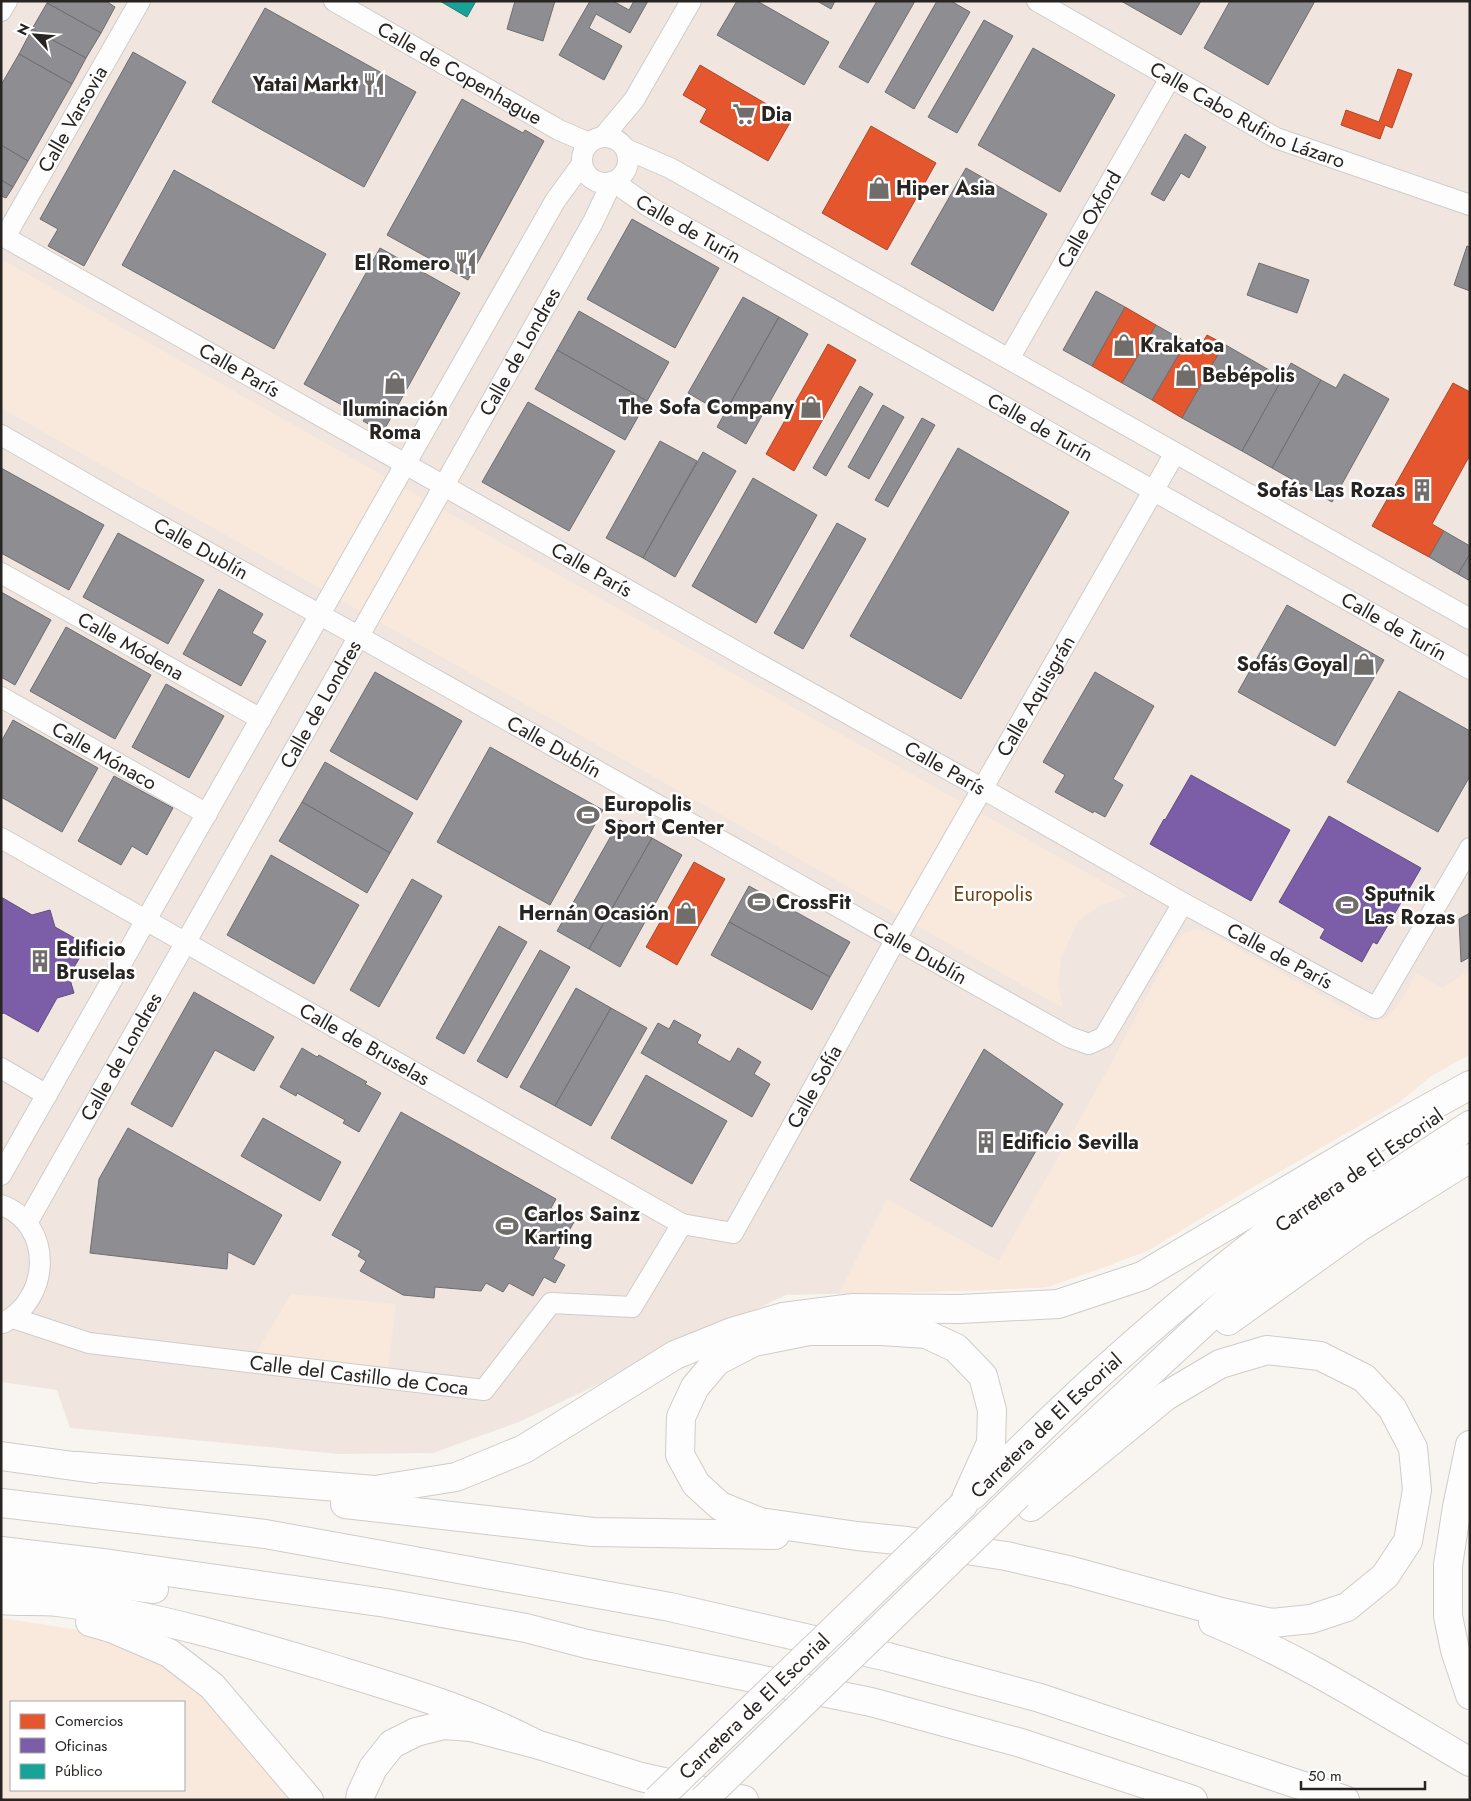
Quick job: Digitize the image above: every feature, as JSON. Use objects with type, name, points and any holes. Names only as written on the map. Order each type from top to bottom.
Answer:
[{"type":"highway","points":[[78,1466],[375,1490],[456,1477],[524,1449],[675,1355],[740,1330],[783,1318],[853,1308],[959,1309],[1058,1304],[1142,1276],[1398,1125],[1470,1085]]},
{"type":"highway","name":"Carretera de El Escorial","points":[[657,1800],[1103,1370],[1194,1291],[1319,1195],[1470,1093]]},
{"type":"highway","name":"Carretera de El Escorial","points":[[703,1800],[874,1635],[971,1559],[1131,1390],[1243,1286],[1328,1220],[1470,1125]]},
{"type":"highway","points":[[1131,1390],[1358,1228],[1470,1158]]},
{"type":"highway","points":[[963,1505],[991,1443],[992,1410],[983,1376],[956,1348],[926,1334],[881,1331],[809,1331],[754,1342],[717,1361],[695,1387],[681,1417],[680,1455],[696,1484],[720,1506],[760,1522],[857,1536],[907,1540],[1006,1556],[1119,1583],[1221,1612],[1272,1623],[1311,1619],[1347,1607],[1384,1576],[1408,1541],[1417,1490],[1413,1448],[1392,1408],[1364,1378],[1320,1356],[1267,1350],[1220,1364],[1166,1396],[1024,1501]]},
{"type":"highway","points":[[1470,1445],[1457,1507],[1448,1565],[1448,1616],[1455,1650],[1470,1695]]},
{"type":"highway","points":[[1,1456],[234,1490],[593,1532],[857,1536]]},
{"type":"highway","points":[[1,1491],[116,1506],[218,1527]]},
{"type":"highway","points":[[1,1503],[275,1535],[660,1605],[888,1657],[1040,1698],[1345,1800]]},
{"type":"highway","points":[[1,1551],[111,1564],[386,1603],[526,1628],[587,1644],[871,1702],[1021,1743],[1194,1800]]},
{"type":"highway","points":[[1,1575],[107,1583],[587,1644]]},
{"type":"highway","points":[[1119,1583],[1248,1638],[1315,1672],[1470,1762]]},
{"type":"highway","points":[[9,1601],[56,1602],[106,1610],[238,1640],[458,1708],[501,1726],[536,1744]]},
{"type":"highway","points":[[9,1601],[111,1628],[169,1653],[212,1686],[309,1800]]},
{"type":"highway","points":[[360,1800],[373,1768],[392,1744],[416,1732],[444,1725],[471,1727],[536,1744],[641,1777],[744,1800]]},
{"type":"highway","points":[[716,1800],[739,1767]]},
{"type":"street","points":[[1,11],[7,1]]},
{"type":"street","name":"Calle Varsovia","points":[[3,236],[140,1]]},
{"type":"street","name":"Calle de Copenhague","points":[[334,1],[559,130],[589,150]]},
{"type":"street","points":[[1,1176],[555,201],[589,150],[634,100],[690,1]]},
{"type":"street","name":"Calle Cabo Rufino Lázaro","points":[[1037,1],[1276,138],[1470,206]]},
{"type":"street","name":"Calle Oxford","points":[[1010,359],[1170,78]]},
{"type":"street","points":[[589,150],[586,173],[593,180],[602,183],[613,182],[625,172],[628,165],[625,148],[634,100]]},
{"type":"street","points":[[589,150],[611,137],[619,141],[625,148]]},
{"type":"street","name":"Calle de Turín","points":[[625,148],[670,168],[1470,619]]},
{"type":"street","name":"Calle de Turín","points":[[613,182],[648,206],[1470,668]]},
{"type":"street","name":"Calle de Londres","points":[[26,1223],[593,222],[613,182]]},
{"type":"street","name":"Calle París","points":[[3,236],[746,657],[983,788],[1183,903]]},
{"type":"street","name":"Calle Dublín","points":[[1,435],[1069,1037],[1089,1044],[1104,1037],[1183,903]]},
{"type":"street","name":"Calle Aquisgrán","points":[[896,939],[1175,453]]},
{"type":"street","name":"Calle Módena","points":[[1,573],[261,719]]},
{"type":"street","name":"Calle Mónaco","points":[[1,697],[207,814]]},
{"type":"street","name":"Calle de Bruselas","points":[[1,838],[682,1224],[733,1234]]},
{"type":"street","name":"Calle de París","points":[[1183,903],[1376,1008],[1470,848]]},
{"type":"street","name":"Calle Sofía","points":[[733,1234],[896,939]]},
{"type":"street","points":[[1,1068],[47,1094]]},
{"type":"street","points":[[1,1205],[9,1208],[26,1223],[37,1242],[41,1263],[38,1284],[28,1303],[7,1321]]},
{"type":"street","name":"Calle del Castillo de Coca","points":[[7,1321],[89,1343],[484,1390],[551,1302],[632,1307],[682,1224]]},
{"type":"shaded area","points":[[1,1],[1470,1],[1470,1054],[1431,1076],[1398,1103],[1244,1192],[1149,1250],[1047,1287],[786,1295],[519,1422],[433,1453],[339,1454],[70,1428],[57,1390],[1,1382]]},
{"type":"green space","name":"Europolis","points":[[1,259],[1128,896],[1099,906],[1078,921],[1061,958],[1058,985],[1063,1008],[1,408]]},
{"type":"green space","points":[[1198,929],[1207,931],[1361,1018],[1371,1021],[1381,1020],[1395,1009],[1416,973],[1442,988],[1470,970],[1470,1054],[1431,1076],[1398,1103],[1244,1192],[1149,1250],[1047,1287],[839,1294],[887,1199],[999,1261],[1106,1073],[1176,941],[1186,932]]},
{"type":"green space","points":[[291,1294],[396,1304],[388,1369],[254,1356]]},
{"type":"green space","points":[[1,1618],[79,1630],[187,1667],[309,1800],[1,1800]]},
{"type":"building: Comercios","name":"Dia","points":[[700,65],[792,119],[768,161],[700,122],[707,109],[683,95]]},
{"type":"building: Comercios","points":[[1398,69],[1412,74],[1392,128],[1385,125],[1380,139],[1341,125],[1346,110],[1379,122]]},
{"type":"building: Comercios","name":"Hiper Asia","points":[[871,126],[936,163],[887,250],[822,213]]},
{"type":"building: Comercios","name":"Krakatoa","points":[[1125,307],[1156,325],[1122,383],[1092,366]]},
{"type":"building: Comercios","name":"Bebépolis","points":[[1207,335],[1224,344],[1182,418],[1152,400],[1186,342],[1199,349]]},
{"type":"building: Comercios","name":"The Sofa Company","points":[[828,344],[856,360],[794,471],[766,454]]},
{"type":"building: Comercios","name":"Sofás Las Rozas","points":[[1453,383],[1470,392],[1470,455],[1432,524],[1444,531],[1429,557],[1372,526]]},
{"type":"building: Comercios","name":"Hernán Ocasión","points":[[694,862],[725,879],[677,965],[646,947]]},
{"type":"building: Oficinas","points":[[1191,775],[1290,830],[1251,901],[1150,844]]},
{"type":"building: Oficinas","points":[[1329,816],[1421,868],[1377,944],[1373,942],[1362,962],[1320,938],[1325,929],[1279,902]]},
{"type":"building: Oficinas","name":"Edificio Bruselas","points":[[1,897],[32,915],[50,910],[55,927],[87,945],[69,976],[74,993],[57,998],[38,1032],[4,1013],[1,1014]]},
{"type":"building: Público","points":[[440,1],[476,1],[467,17]]},
{"type":"building: Industria","points":[[48,1],[106,1],[115,7],[101,33],[47,3]]},
{"type":"building: Industria","points":[[515,1],[555,1],[543,41],[507,29]]},
{"type":"building: Industria","points":[[590,1],[613,1],[629,10],[634,1],[648,1],[630,33],[596,14],[589,28],[622,46],[604,80],[559,55]]},
{"type":"building: Industria","points":[[737,1],[757,1],[829,42],[804,85],[717,35]]},
{"type":"building: Industria","points":[[817,1],[835,1],[831,9]]},
{"type":"building: Industria","points":[[877,1],[915,1],[868,83],[839,67]]},
{"type":"building: Industria","points":[[937,1],[951,1],[970,12],[914,109],[885,92]]},
{"type":"building: Industria","points":[[1121,1],[1201,1],[1181,35]]},
{"type":"building: Industria","points":[[1230,1],[1315,1],[1268,85],[1204,48]]},
{"type":"building: Industria","points":[[47,3],[101,33],[86,58],[32,29]]},
{"type":"building: Industria","points":[[265,8],[416,92],[364,187],[212,102]]},
{"type":"building: Industria","points":[[984,20],[1013,36],[957,133],[928,117]]},
{"type":"building: Industria","points":[[32,29],[86,58],[72,84],[19,54]]},
{"type":"building: Industria","points":[[1033,48],[1115,95],[1060,192],[978,145]]},
{"type":"building: Industria","points":[[133,52],[186,82],[84,266],[48,246],[58,229],[40,219]]},
{"type":"building: Industria","points":[[19,54],[72,84],[28,161],[1,145],[1,85]]},
{"type":"building: Industria","points":[[462,99],[523,133],[525,130],[544,141],[468,280],[387,235]]},
{"type":"building: Industria","points":[[1185,134],[1206,147],[1189,178],[1181,173],[1164,201],[1151,194]]},
{"type":"building: Industria","points":[[1,145],[28,161],[13,187],[1,180]]},
{"type":"building: Industria","points":[[966,168],[1047,214],[993,311],[911,264]]},
{"type":"building: Industria","points":[[174,170],[326,254],[274,349],[122,265]]},
{"type":"building: Industria","points":[[1,180],[13,187],[6,198],[1,196]]},
{"type":"building: Industria","points":[[632,219],[719,268],[675,348],[587,299]]},
{"type":"building: Industria","points":[[1467,246],[1470,247],[1470,291],[1454,285]]},
{"type":"building: Industria","points":[[380,248],[460,293],[383,432],[363,421],[365,418],[304,384]]},
{"type":"building: Industria","points":[[1259,263],[1309,280],[1297,313],[1247,295]]},
{"type":"building: Industria","points":[[1096,291],[1125,307],[1092,366],[1063,350]]},
{"type":"building: Industria","points":[[743,297],[779,317],[724,414],[688,393]]},
{"type":"building: Industria","points":[[579,311],[669,362],[647,401],[557,350]]},
{"type":"building: Industria","points":[[779,317],[808,334],[746,444],[717,427]]},
{"type":"building: Industria","points":[[1156,325],[1186,342],[1152,400],[1122,383]]},
{"type":"building: Industria","points":[[1224,344],[1283,378],[1242,451],[1182,418]]},
{"type":"building: Industria","points":[[557,350],[647,401],[625,440],[535,389]]},
{"type":"building: Industria","points":[[1291,363],[1321,380],[1272,468],[1242,451]]},
{"type":"building: Industria","points":[[1344,374],[1389,399],[1332,502],[1272,468],[1321,380],[1336,388]]},
{"type":"building: Industria","points":[[860,386],[873,394],[826,476],[813,468]]},
{"type":"building: Industria","points":[[528,402],[615,451],[569,531],[482,482]]},
{"type":"building: Industria","points":[[883,405],[904,417],[869,479],[848,467]]},
{"type":"building: Industria","points":[[922,418],[935,425],[888,507],[875,500]]},
{"type":"building: Industria","points":[[660,441],[697,461],[643,558],[606,538]]},
{"type":"building: Industria","points":[[958,448],[1069,512],[961,699],[850,636]]},
{"type":"building: Industria","points":[[703,452],[736,471],[675,577],[643,558]]},
{"type":"building: Industria","points":[[1,468],[104,525],[69,590],[1,553]]},
{"type":"building: Industria","points":[[753,478],[817,515],[756,623],[692,586]]},
{"type":"building: Industria","points":[[837,523],[866,539],[803,649],[774,633]]},
{"type":"building: Industria","points":[[1444,531],[1470,546],[1470,554],[1458,574],[1429,557]]},
{"type":"building: Industria","points":[[118,533],[204,580],[168,644],[83,597]]},
{"type":"building: Industria","points":[[1470,554],[1470,581],[1458,574]]},
{"type":"building: Industria","points":[[219,589],[263,614],[252,633],[266,641],[241,686],[183,654]]},
{"type":"building: Industria","points":[[1,592],[51,620],[15,685],[1,677]]},
{"type":"building: Industria","points":[[1287,605],[1384,660],[1335,746],[1238,692]]},
{"type":"building: Industria","points":[[66,627],[151,675],[115,739],[30,691]]},
{"type":"building: Industria","points":[[375,672],[462,721],[417,800],[330,751]]},
{"type":"building: Industria","points":[[1095,672],[1154,706],[1113,779],[1123,785],[1105,817],[1094,811],[1093,813],[1055,792],[1065,775],[1043,762]]},
{"type":"building: Industria","points":[[166,684],[224,716],[189,778],[132,747]]},
{"type":"building: Industria","points":[[1399,691],[1470,731],[1470,776],[1438,832],[1347,782]]},
{"type":"building: Industria","points":[[13,720],[98,768],[62,832],[1,797],[1,742]]},
{"type":"building: Industria","points":[[490,747],[603,810],[550,905],[437,842]]},
{"type":"building: Industria","points":[[325,762],[413,813],[390,853],[302,802]]},
{"type":"building: Industria","points":[[114,776],[173,808],[147,855],[132,846],[121,865],[78,841]]},
{"type":"building: Industria","points":[[302,802],[390,853],[367,893],[279,841]]},
{"type":"building: Industria","points":[[620,820],[652,838],[589,949],[557,931]]},
{"type":"building: Industria","points":[[652,838],[682,855],[620,967],[589,949]]},
{"type":"building: Industria","points":[[271,855],[359,905],[314,984],[227,935]]},
{"type":"building: Industria","points":[[412,879],[442,896],[379,1007],[350,990]]},
{"type":"building: Industria","points":[[749,886],[850,942],[830,977],[729,922]]},
{"type":"building: Industria","points":[[1470,913],[1470,957],[1461,962],[1459,919]]},
{"type":"building: Industria","points":[[729,922],[830,977],[812,1010],[711,955]]},
{"type":"building: Industria","points":[[499,926],[527,942],[464,1054],[436,1038]]},
{"type":"building: Industria","points":[[540,950],[570,967],[507,1078],[477,1061]]},
{"type":"building: Industria","points":[[576,988],[611,1008],[555,1106],[520,1087]]},
{"type":"building: Industria","points":[[194,992],[274,1037],[254,1071],[215,1050],[172,1127],[131,1104]]},
{"type":"building: Industria","points":[[611,1008],[647,1028],[591,1126],[555,1106]]},
{"type":"building: Industria","points":[[674,1020],[701,1035],[697,1043],[730,1062],[738,1048],[761,1062],[754,1074],[770,1084],[752,1117],[641,1053],[658,1023],[669,1029]]},
{"type":"building: Industria","points":[[302,1048],[317,1057],[319,1055],[367,1082],[365,1084],[381,1093],[359,1132],[343,1123],[345,1120],[297,1093],[296,1096],[280,1087]]},
{"type":"building: Industria","name":"Edificio Sevilla","points":[[984,1049],[1063,1104],[992,1227],[910,1180]]},
{"type":"building: Industria","points":[[646,1075],[727,1121],[692,1184],[611,1138]]},
{"type":"building: Industria","points":[[401,1112],[556,1199],[551,1208],[574,1222],[553,1259],[565,1265],[555,1283],[544,1277],[533,1296],[509,1283],[503,1292],[486,1283],[481,1291],[435,1287],[434,1298],[403,1295],[360,1271],[366,1261],[358,1256],[361,1251],[332,1235]]},
{"type":"building: Industria","points":[[263,1118],[341,1162],[320,1201],[241,1156]]},
{"type":"building: Industria","points":[[128,1128],[282,1215],[254,1265],[228,1252],[227,1269],[90,1253],[99,1179]]},
{"type":"place","name":"Yatai Markt","points":[[374,84]]},
{"type":"place","name":"Dia","points":[[744,114]]},
{"type":"place","name":"Hiper Asia","points":[[879,188]]},
{"type":"place","name":"El Romero","points":[[466,263]]},
{"type":"place","name":"Krakatoa","points":[[1124,345]]},
{"type":"place","name":"Bebépolis","points":[[1186,375]]},
{"type":"place","name":"Iluminación Roma","points":[[395,383]]},
{"type":"place","name":"The Sofa Company","points":[[811,407]]},
{"type":"place","name":"Sofás Las Rozas","points":[[1422,490]]},
{"type":"place","name":"Sofás Goyal","points":[[1364,664]]},
{"type":"place","name":"Europolis Sport Center","points":[[588,815]]},
{"type":"place","name":"CrossFit","points":[[759,902]]},
{"type":"place","name":"Sputnik Las Rozas","points":[[1347,905]]},
{"type":"place","name":"Hernán Ocasión","points":[[686,913]]},
{"type":"place","name":"Edificio Bruselas","points":[[40,961]]},
{"type":"place","name":"Edificio Sevilla","points":[[986,1142]]},
{"type":"place","name":"Carlos Sainz Karting","points":[[507,1226]]}]
